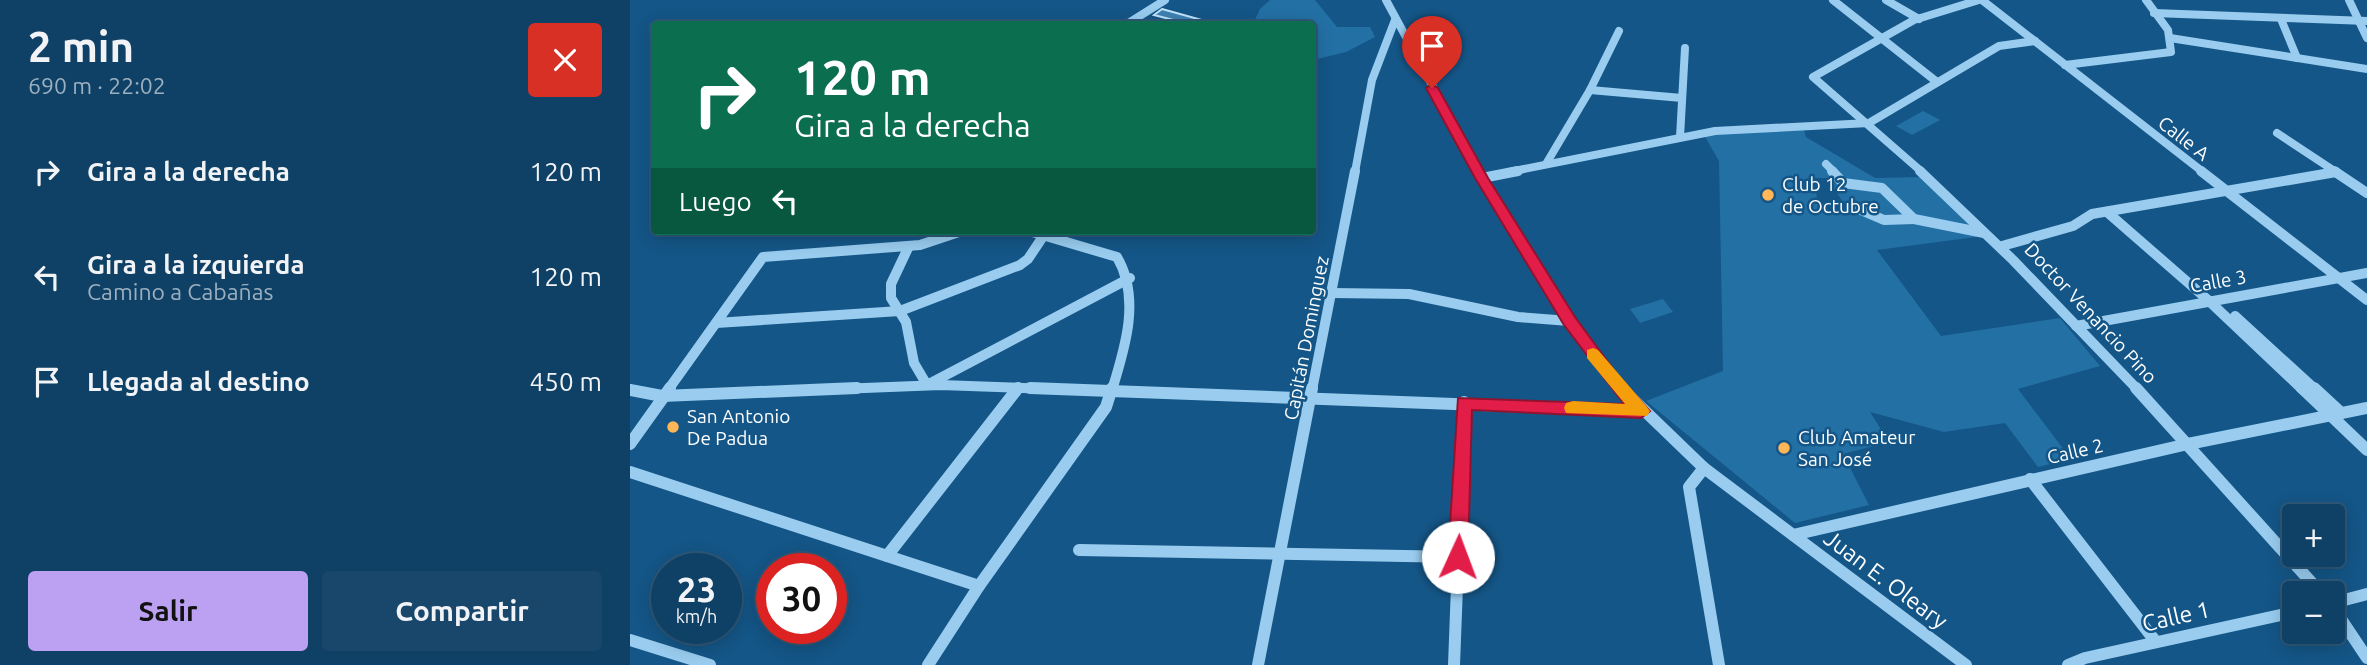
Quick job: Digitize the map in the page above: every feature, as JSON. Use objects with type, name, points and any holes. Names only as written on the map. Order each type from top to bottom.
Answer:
[{"type":"street","points":[[1132,21],[1165,0]]},
{"type":"street","name":"Juan E. Oleary","points":[[1386,0],[1482,178],[1569,321],[1613,381],[1641,411],[1704,468],[1966,665]]},
{"type":"street","points":[[1833,0],[1937,82]]},
{"type":"street","points":[[1886,0],[1919,19]]},
{"type":"street","points":[[1881,38],[1950,4],[1980,0]]},
{"type":"street","name":"Calle A","points":[[1980,0],[2367,300]]},
{"type":"street","points":[[2065,65],[2171,52],[2164,20],[2154,13],[2146,0]]},
{"type":"street","points":[[2349,0],[2363,21],[2367,38]]},
{"type":"street","points":[[2154,13],[2363,21]]},
{"type":"street","points":[[2281,19],[2297,58]]},
{"type":"street","name":"Capitán Dominguez","points":[[1258,665],[1361,142],[1363,112],[1373,74],[1395,20]]},
{"type":"street","points":[[1546,164],[1590,90],[1619,31]]},
{"type":"street","name":"Doctor Venancio Pino","points":[[1881,38],[1813,77],[1869,123],[2002,246],[2188,444],[2311,581]]},
{"type":"street","points":[[2170,38],[2367,69]]},
{"type":"street","points":[[1482,178],[1715,131],[1869,123],[1999,46],[2035,41]]},
{"type":"street","points":[[1680,137],[1685,48]]},
{"type":"street","points":[[1590,90],[1682,98]]},
{"type":"street","points":[[2277,133],[2367,193]]},
{"type":"street","points":[[1826,164],[1843,183],[1882,188],[1913,219]]},
{"type":"street","points":[[2002,246],[2073,226],[2092,214],[2336,172]]},
{"type":"street","points":[[1856,208],[1874,218],[1896,223],[1913,219],[1987,234]]},
{"type":"street","points":[[2110,211],[2212,299],[2335,415],[2367,450]]},
{"type":"street","points":[[630,444],[763,257],[909,246],[948,235]]},
{"type":"street","points":[[716,323],[900,311],[1020,265],[1028,259],[1043,235]]},
{"type":"street","points":[[928,665],[979,586],[1106,407],[1112,390],[1130,312],[1130,278],[1125,266],[1117,257],[1047,235]]},
{"type":"street","points":[[909,246],[891,284],[891,298],[906,321],[914,363],[927,384]]},
{"type":"street","name":"Calle 3","points":[[2076,326],[2212,299],[2367,273]]},
{"type":"street","points":[[927,384],[1130,278]]},
{"type":"street","points":[[1332,293],[1388,291],[1436,298],[1532,321],[1569,321]]},
{"type":"street","points":[[630,390],[663,396],[927,384],[1464,402],[1641,411]]},
{"type":"street","points":[[887,556],[1018,388]]},
{"type":"street","points":[[1454,665],[1464,402]]},
{"type":"street","name":"Calle 2","points":[[1787,532],[2188,444],[2367,408]]},
{"type":"street","points":[[1704,468],[1689,487],[1719,665]]},
{"type":"street","points":[[630,472],[979,586]]},
{"type":"street","points":[[2030,479],[2156,642]]},
{"type":"street","points":[[1079,550],[1280,556],[1458,557]]},
{"type":"street","points":[[2345,601],[2367,594]]},
{"type":"street","name":"Calle 1","points":[[2068,665],[2085,658],[2282,615]]},
{"type":"street","points":[[2345,624],[2367,658]]},
{"type":"street","points":[[630,640],[710,665]]},
{"type":"shaded area","points":[[1270,0],[1315,0],[1337,27],[1370,27],[1375,37],[1346,52],[1316,59],[1316,21],[1254,21],[1260,9]]},
{"type":"shaded area","points":[[1923,111],[1940,120],[1912,135],[1896,126]]},
{"type":"shaded area","points":[[1804,130],[1806,137],[1875,178],[1922,177],[1984,236],[1877,250],[1941,336],[2060,318],[2100,366],[2018,389],[2071,459],[2038,467],[2005,423],[1944,432],[1870,412],[1889,442],[1843,454],[1869,505],[1795,523],[1646,401],[1723,371],[1719,161],[1704,135]],"holes":[[[1813,178],[1827,178],[1851,214],[1820,212]]]},
{"type":"shaded area","points":[[1663,299],[1673,312],[1640,323],[1630,309]]},
{"type":"building","points":[[1162,9],[1205,21],[1177,21],[1154,15]]},
{"type":"slow traffic","points":[[1573,408],[1641,411],[1593,354]]},
{"type":"place","name":"Club 12 de Octubre","points":[[1768,195]]},
{"type":"place","name":"San Antonio De Padua","points":[[673,427]]},
{"type":"place","name":"Club Amateur San José","points":[[1784,448]]},
{"type":"route","points":[[1432,88],[1482,178],[1569,321],[1613,381],[1641,411],[1464,402],[1458,557]]}]
